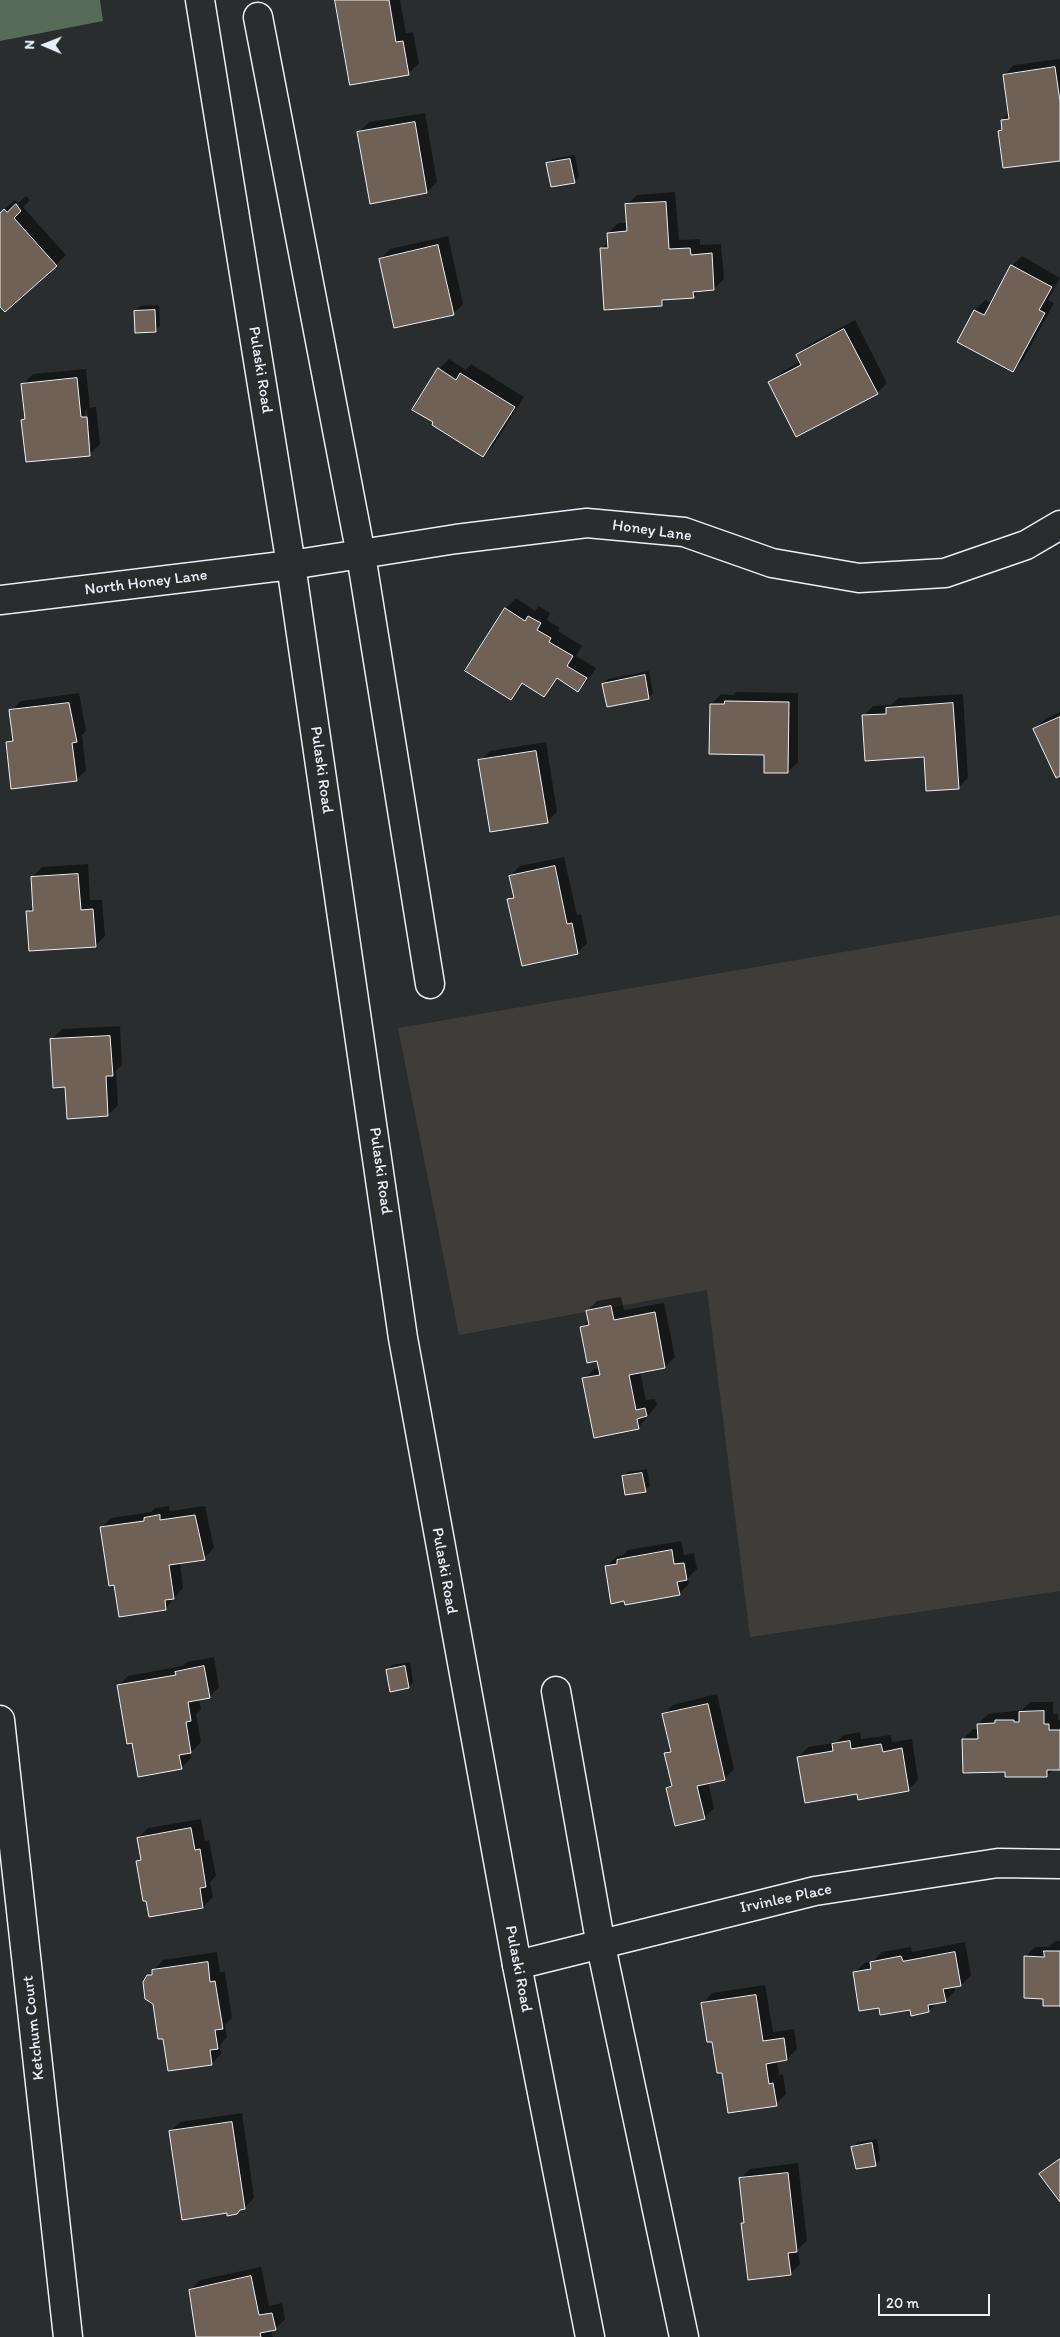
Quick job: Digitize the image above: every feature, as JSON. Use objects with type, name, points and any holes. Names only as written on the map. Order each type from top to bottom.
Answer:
[{"type":"street","name":"Pulaski Road","points":[[200,0],[291,565],[403,1338],[517,1965],[590,2337]]},
{"type":"street","points":[[258,17],[361,555],[430,984]]},
{"type":"street","name":"Honey Lane","points":[[291,565],[456,539],[587,523],[684,532],[772,563],[860,578],[945,573],[1026,545],[1060,525]]},
{"type":"street","name":"North Honey Lane","points":[[0,600],[291,565]]},
{"type":"street","points":[[556,1691],[601,1946],[684,2337]]},
{"type":"street","name":"Ketchum Court","points":[[0,1720],[68,2337]]},
{"type":"street","name":"Irvinlee Place","points":[[517,1965],[601,1946],[753,1906],[815,1892],[998,1862],[1060,1864]]},
{"type":"shaded area","points":[[1060,915],[1060,1591],[750,1637],[707,1290],[459,1335],[398,1028]]},
{"type":"green space","points":[[0,0],[100,0],[103,21],[0,41]]},
{"type":"building","points":[[335,0],[389,0],[396,42],[403,41],[409,75],[350,85]]},
{"type":"building","points":[[1055,67],[1060,101],[1060,161],[1003,168],[998,131],[1002,130],[1001,120],[1009,119],[1003,75]]},
{"type":"building","points":[[415,122],[427,193],[370,204],[357,132]]},
{"type":"building","points":[[570,159],[575,183],[551,187],[546,163]]},
{"type":"building","points":[[666,202],[669,249],[690,248],[691,255],[712,253],[714,290],[693,292],[694,298],[662,300],[662,306],[604,310],[600,248],[608,248],[607,233],[627,231],[625,204]]},
{"type":"building","points":[[16,204],[21,211],[14,218],[57,266],[5,312],[0,307],[0,213],[4,209],[7,212]]},
{"type":"building","points":[[438,245],[454,315],[394,328],[379,259]]},
{"type":"building","points":[[1011,265],[1052,287],[1039,310],[1045,313],[1013,372],[957,342],[974,310],[984,315]]},
{"type":"building","points":[[155,310],[156,332],[135,333],[134,311]]},
{"type":"building","points":[[844,329],[878,394],[796,437],[768,382],[801,365],[796,355]]},
{"type":"building","points":[[438,368],[456,380],[460,373],[515,407],[483,457],[432,425],[433,422],[412,410]]},
{"type":"building","points":[[77,378],[81,417],[87,417],[90,456],[26,462],[21,420],[25,419],[21,384]]},
{"type":"building","points":[[505,608],[525,621],[528,616],[541,623],[537,630],[551,638],[549,642],[573,656],[567,666],[587,678],[578,692],[557,678],[544,697],[522,683],[511,700],[465,671]]},
{"type":"building","points":[[645,675],[649,699],[607,707],[602,684]]},
{"type":"building","points":[[725,701],[789,702],[788,773],[764,773],[764,755],[709,754],[710,704],[724,704]]},
{"type":"building","points":[[69,703],[77,742],[72,743],[77,781],[11,789],[6,742],[13,741],[9,710]]},
{"type":"building","points":[[953,703],[959,789],[926,791],[924,757],[865,761],[862,715],[886,714],[886,708]]},
{"type":"building","points":[[1060,717],[1060,776],[1056,778],[1033,729]]},
{"type":"building","points":[[536,751],[548,823],[490,832],[478,760]]},
{"type":"building","points":[[555,866],[567,924],[572,923],[578,954],[522,966],[507,899],[514,898],[509,876]]},
{"type":"building","points":[[78,874],[81,910],[93,909],[96,947],[29,951],[26,911],[33,911],[31,877]]},
{"type":"building","points":[[110,1036],[113,1076],[106,1076],[108,1116],[67,1119],[65,1087],[53,1088],[50,1039]]},
{"type":"building","points":[[611,1306],[614,1320],[655,1312],[665,1368],[629,1375],[636,1410],[645,1408],[647,1416],[637,1419],[639,1429],[594,1438],[582,1378],[600,1375],[597,1361],[587,1363],[580,1327],[589,1325],[586,1311]]},
{"type":"building","points":[[642,1473],[646,1492],[625,1495],[622,1476]]},
{"type":"building","points":[[160,1515],[160,1520],[195,1515],[205,1560],[169,1565],[174,1599],[165,1600],[166,1610],[119,1617],[114,1585],[109,1586],[100,1527],[144,1521],[144,1518]]},
{"type":"building","points":[[672,1550],[674,1564],[684,1563],[687,1580],[677,1582],[680,1595],[625,1605],[624,1601],[611,1604],[605,1566],[617,1564],[617,1560]]},
{"type":"building","points":[[204,1666],[210,1698],[188,1702],[191,1721],[186,1722],[191,1753],[179,1755],[182,1769],[138,1777],[132,1743],[127,1744],[117,1685],[176,1675],[175,1672]]},
{"type":"building","points":[[405,1666],[409,1688],[390,1692],[386,1670]]},
{"type":"building","points":[[708,1704],[725,1780],[697,1786],[705,1819],[675,1826],[666,1788],[672,1786],[664,1753],[671,1752],[662,1714]]},
{"type":"building","points":[[1044,1711],[1044,1724],[1049,1724],[1049,1730],[1060,1730],[1060,1770],[1047,1770],[1047,1777],[1005,1777],[1005,1772],[963,1773],[962,1739],[978,1739],[977,1724],[995,1723],[995,1720],[1014,1720],[1014,1722],[1019,1722],[1019,1712]]},
{"type":"building","points":[[850,1741],[851,1749],[881,1744],[883,1752],[902,1748],[909,1791],[858,1800],[857,1794],[805,1803],[797,1757],[833,1751],[832,1744]]},
{"type":"building","points":[[191,1828],[195,1850],[200,1849],[206,1887],[200,1888],[203,1908],[149,1917],[146,1901],[143,1901],[136,1861],[141,1860],[137,1838]]},
{"type":"building","points":[[1044,1951],[1060,1951],[1060,2006],[1043,2006],[1043,1999],[1024,1998],[1024,1956],[1044,1957]]},
{"type":"building","points":[[955,1952],[961,1986],[943,1989],[946,2002],[928,2005],[929,2012],[911,2016],[910,2010],[880,2015],[879,2008],[859,2011],[853,1972],[871,1969],[870,1962],[901,1956],[903,1961]]},
{"type":"building","points":[[208,1962],[210,1982],[215,1981],[223,2029],[215,2030],[218,2049],[210,2050],[212,2065],[168,2071],[163,2039],[158,2039],[153,2004],[145,1999],[143,1982],[147,1975],[152,1975],[152,1970]]},
{"type":"building","points":[[756,1995],[763,2041],[784,2038],[787,2060],[766,2064],[769,2084],[773,2083],[777,2106],[728,2113],[722,2073],[717,2073],[712,2042],[707,2042],[701,2003]]},
{"type":"building","points":[[232,2122],[245,2209],[240,2210],[237,2214],[227,2216],[227,2213],[182,2220],[169,2131]]},
{"type":"building","points":[[872,2143],[876,2166],[856,2169],[851,2147]]},
{"type":"building","points":[[1060,2159],[1060,2202],[1039,2174]]},
{"type":"building","points":[[788,2173],[797,2252],[788,2253],[791,2275],[748,2280],[741,2223],[744,2223],[739,2178]]},
{"type":"building","points":[[251,2276],[259,2315],[272,2313],[276,2330],[260,2333],[261,2337],[196,2337],[189,2290]]}]
